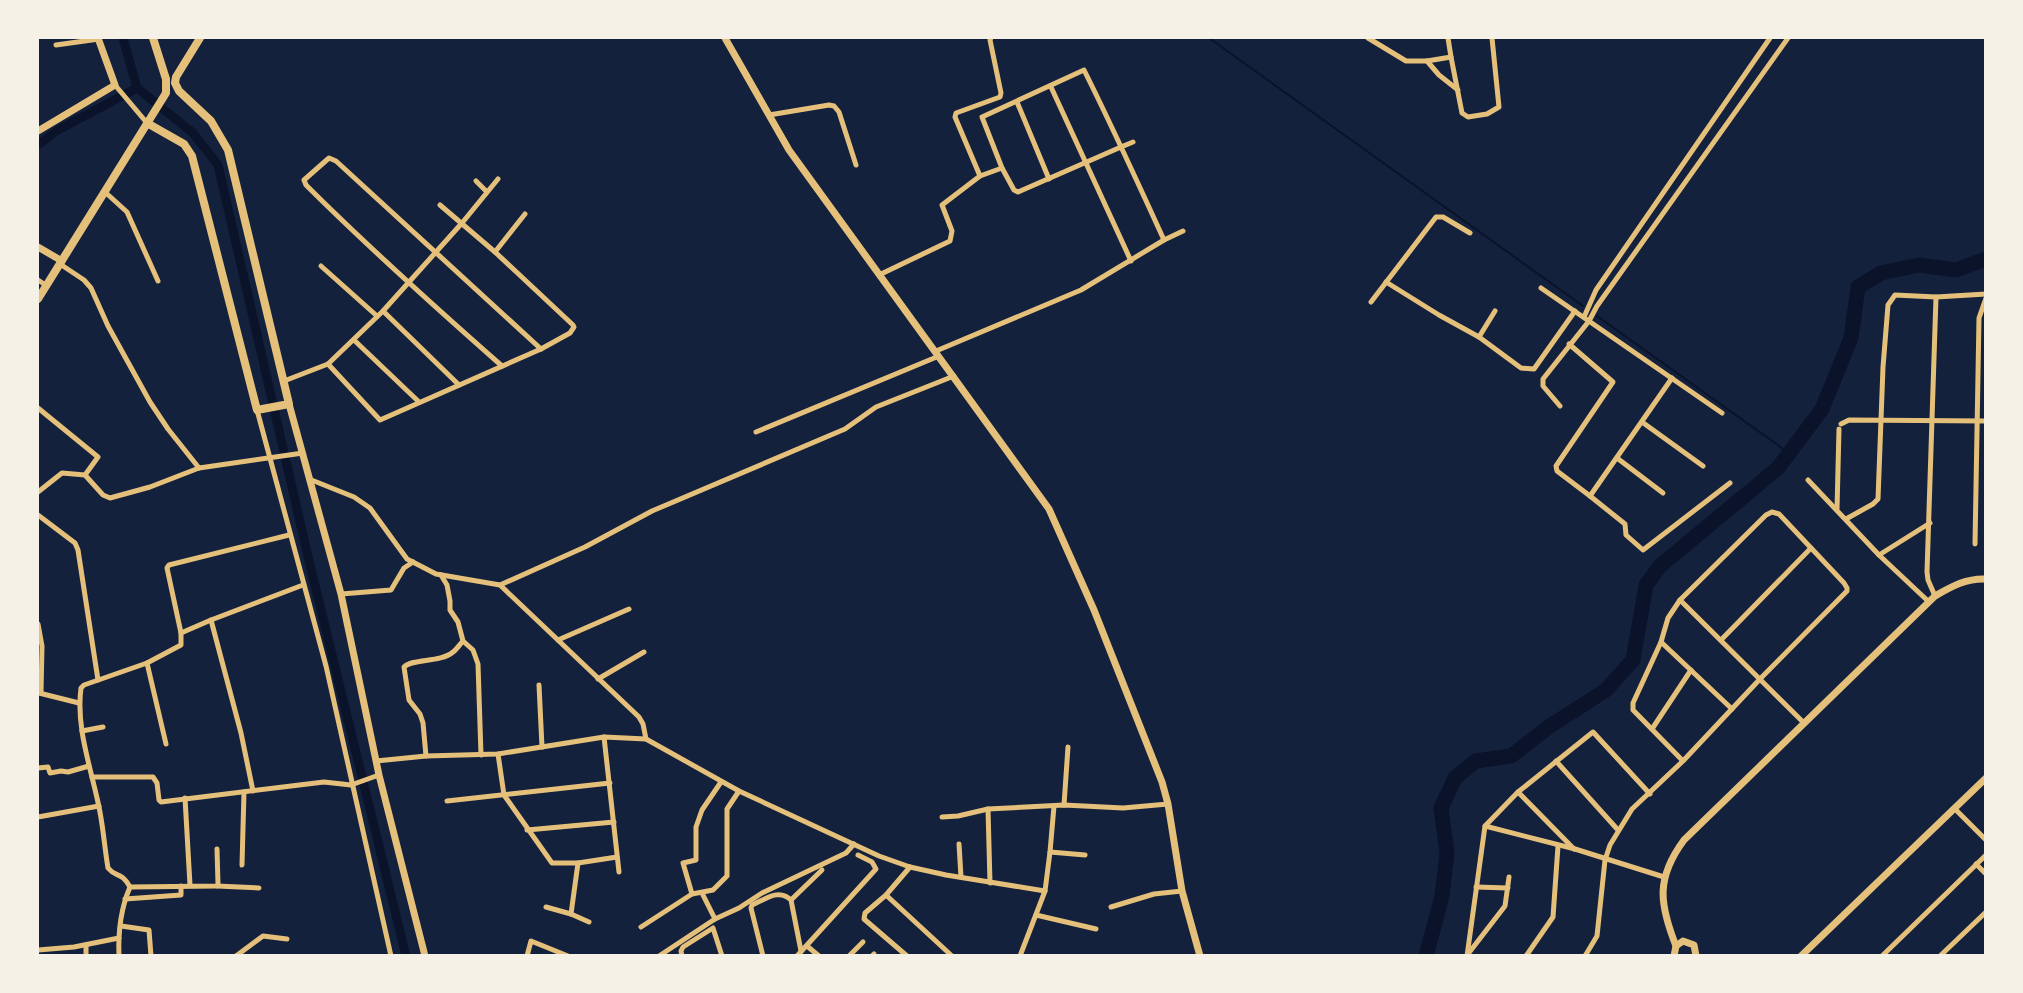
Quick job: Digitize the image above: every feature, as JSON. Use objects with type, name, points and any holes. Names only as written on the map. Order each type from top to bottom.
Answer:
[{"type":"main road","points":[[38,299],[105,192],[146,119],[166,93],[166,79],[153,38]]},
{"type":"main road","points":[[146,119],[184,144],[192,156],[260,410],[285,404],[284,381],[228,150],[211,121],[178,91],[175,83],[176,77],[200,38]]},
{"type":"street","points":[[56,45],[98,38],[115,85],[146,119]]},
{"type":"street","points":[[725,38],[789,150],[1049,508],[1162,782],[1168,804],[1182,891],[1200,956]]},
{"type":"street","points":[[980,176],[955,117],[956,113],[1000,98],[991,38]]},
{"type":"street","points":[[1368,38],[1406,61],[1427,61],[1451,57]]},
{"type":"street","points":[[1382,38],[1383,45]]},
{"type":"street","points":[[1448,38],[1462,113],[1468,117],[1487,114],[1499,107],[1492,38]]},
{"type":"street","points":[[1587,319],[1596,290],[1770,38]]},
{"type":"street","points":[[1560,406],[1543,386],[1542,379],[1598,306],[1788,38]]},
{"type":"street","points":[[1427,61],[1439,75],[1458,90]]},
{"type":"street","points":[[1133,142],[1120,147],[1018,192],[1014,190],[1002,168],[982,117],[1084,70],[1120,147],[1164,240]]},
{"type":"street","points":[[38,131],[115,85]]},
{"type":"street","points":[[1051,87],[1131,261]]},
{"type":"street","points":[[1017,102],[1049,179]]},
{"type":"street","points":[[769,115],[834,106],[840,112],[856,165]]},
{"type":"street","points":[[502,366],[336,215],[304,180],[329,158],[336,161],[541,350]]},
{"type":"street","points":[[879,275],[950,241],[952,231],[942,205],[980,176],[1002,168]]},
{"type":"street","points":[[284,381],[328,364],[354,340],[462,223],[498,179]]},
{"type":"street","points":[[476,181],[487,192]]},
{"type":"street","points":[[105,192],[127,212],[158,281]]},
{"type":"street","points":[[328,364],[378,420],[541,350],[570,333],[574,327],[495,252],[440,205]]},
{"type":"street","points":[[495,252],[525,214]]},
{"type":"street","points":[[1371,302],[1436,217],[1443,217],[1470,233]]},
{"type":"street","points":[[756,432],[1081,290],[1183,231]]},
{"type":"street","points":[[38,247],[84,280],[91,288],[108,326],[150,402],[199,468]]},
{"type":"street","points":[[321,266],[377,316]]},
{"type":"street","points":[[38,280],[47,286]]},
{"type":"street","points":[[1386,282],[1479,337],[1521,368],[1534,369],[1575,311]]},
{"type":"street","points":[[1541,288],[1722,413]]},
{"type":"street","points":[[1846,519],[1874,504],[1878,499],[1883,367],[1888,305],[1895,295],[1986,296],[1979,318],[1975,544]]},
{"type":"street","points":[[1935,596],[1928,580],[1936,297]]},
{"type":"street","points":[[383,311],[459,385]]},
{"type":"street","points":[[1479,337],[1496,312]]},
{"type":"street","points":[[354,340],[419,402]]},
{"type":"street","points":[[1569,344],[1613,382],[1556,466],[1557,471],[1625,524],[1626,535],[1642,550],[1730,483]]},
{"type":"street","points":[[309,479],[354,497],[370,508],[407,559],[441,575],[500,585],[585,547],[652,511],[844,429],[876,407],[954,376]]},
{"type":"street","points":[[1590,496],[1672,378]]},
{"type":"street","points":[[285,404],[303,453],[341,594],[378,775],[425,956]]},
{"type":"street","points":[[38,408],[98,457],[85,475]]},
{"type":"street","points":[[260,410],[289,535],[326,666],[391,956]]},
{"type":"street","points":[[1837,509],[1840,427],[1849,420],[1986,421]]},
{"type":"street","points":[[1642,422],[1703,465]]},
{"type":"street","points":[[38,492],[62,473],[85,475],[104,495],[110,498],[150,487],[199,468],[303,453]]},
{"type":"street","points":[[1617,458],[1663,493]]},
{"type":"street","points":[[1808,480],[1879,555],[1929,602]]},
{"type":"street","points":[[1585,956],[1597,936],[1605,860],[1610,845],[1632,809],[1683,761],[1847,591],[1847,588],[1779,514],[1772,512],[1766,515],[1680,600],[1668,618],[1661,642],[1634,703],[1633,710],[1683,761]]},
{"type":"street","points":[[38,514],[75,543],[78,550],[98,680]]},
{"type":"street","points":[[1879,555],[1930,523]]},
{"type":"street","points":[[130,887],[123,876],[108,868],[99,806],[82,731],[79,703],[82,687],[147,663],[182,643],[167,568],[169,565],[289,535]]},
{"type":"street","points":[[1721,640],[1811,548]]},
{"type":"street","points":[[341,594],[392,590],[404,568],[413,562]]},
{"type":"street","points":[[441,575],[447,585],[450,610],[458,622],[463,641],[473,650],[478,664],[481,755]]},
{"type":"street","points":[[1674,955],[1676,946],[1666,922],[1663,901],[1664,877],[1675,852],[1684,840],[1935,596],[1959,583],[1986,579]]},
{"type":"street","points":[[181,633],[303,585]]},
{"type":"street","points":[[500,585],[639,717],[644,724],[646,739]]},
{"type":"street","points":[[1680,600],[1804,723]]},
{"type":"street","points":[[558,640],[629,609]]},
{"type":"street","points":[[211,620],[241,733],[253,791]]},
{"type":"street","points":[[38,624],[42,656],[39,693],[79,703]]},
{"type":"street","points":[[426,756],[423,723],[420,714],[409,700],[404,667],[409,663],[435,659],[453,652],[463,641]]},
{"type":"street","points":[[1661,642],[1732,709]]},
{"type":"street","points":[[598,679],[644,652]]},
{"type":"street","points":[[147,663],[166,744]]},
{"type":"street","points":[[1652,729],[1691,670]]},
{"type":"street","points":[[539,685],[542,747]]},
{"type":"street","points":[[82,731],[103,727]]},
{"type":"street","points":[[1509,877],[1505,906],[1467,956],[1485,826],[1518,792],[1593,732],[1650,794]]},
{"type":"street","points":[[376,761],[426,756],[498,754],[604,737],[646,739],[739,791],[910,867],[1045,891]]},
{"type":"street","points":[[604,737],[620,872]]},
{"type":"street","points":[[1064,805],[1068,747]]},
{"type":"street","points":[[498,754],[504,795],[552,862],[578,863],[617,857]]},
{"type":"street","points":[[1556,761],[1618,830]]},
{"type":"street","points":[[38,768],[48,767],[50,774],[89,766]]},
{"type":"street","points":[[92,777],[153,777],[158,783],[159,801],[324,782],[353,784],[378,775]]},
{"type":"street","points":[[1801,956],[1986,778]]},
{"type":"street","points":[[692,894],[683,862],[696,859],[696,833],[699,818],[704,804],[721,782]]},
{"type":"street","points":[[447,801],[610,783]]},
{"type":"street","points":[[641,927],[692,894],[713,890],[728,876],[727,809],[739,791]]},
{"type":"street","points":[[242,865],[244,792]]},
{"type":"street","points":[[1518,792],[1575,849]]},
{"type":"street","points":[[185,798],[190,885]]},
{"type":"street","points":[[942,817],[988,809],[1064,805],[1123,808],[1168,804]]},
{"type":"street","points":[[38,817],[99,806]]},
{"type":"street","points":[[1020,956],[1045,891],[1054,806]]},
{"type":"street","points":[[1954,808],[1986,840]]},
{"type":"street","points":[[988,809],[990,883]]},
{"type":"street","points":[[527,830],[614,822]]},
{"type":"street","points":[[1485,826],[1575,849],[1664,877]]},
{"type":"street","points":[[658,956],[715,919],[739,908],[762,893],[846,853],[854,844]]},
{"type":"street","points":[[958,844],[961,877]]},
{"type":"street","points":[[1526,956],[1553,917],[1558,846]]},
{"type":"street","points":[[217,849],[217,886]]},
{"type":"street","points":[[1050,852],[1085,855]]},
{"type":"street","points":[[799,953],[876,869],[872,862],[858,855]]},
{"type":"street","points":[[1882,956],[1986,855]]},
{"type":"street","points":[[571,914],[578,863]]},
{"type":"street","points":[[1976,864],[1986,874]]},
{"type":"street","points":[[907,956],[864,919],[865,913],[886,895],[910,867]]},
{"type":"street","points":[[791,900],[822,870]]},
{"type":"street","points":[[130,887],[190,885],[259,888]]},
{"type":"street","points":[[125,899],[181,895],[181,886]]},
{"type":"street","points":[[119,956],[119,938],[125,899],[130,887]]},
{"type":"street","points":[[1476,887],[1508,888]]},
{"type":"street","points":[[1111,907],[1154,894],[1182,891]]},
{"type":"street","points":[[702,893],[715,919]]},
{"type":"street","points":[[764,956],[751,909],[752,905],[780,894],[786,894],[791,900],[799,953]]},
{"type":"street","points":[[886,895],[952,956]]},
{"type":"street","points":[[546,907],[589,922]]},
{"type":"street","points":[[1940,956],[1986,912]]},
{"type":"street","points":[[1036,915],[1096,929]]},
{"type":"street","points":[[121,926],[149,930],[151,956]]},
{"type":"street","points":[[682,956],[681,948],[713,928],[723,956]]},
{"type":"street","points":[[236,956],[263,936],[287,939]]},
{"type":"street","points":[[38,950],[86,945],[119,938]]},
{"type":"street","points":[[527,956],[531,941],[568,956]]},
{"type":"street","points":[[1676,946],[1683,941],[1690,942],[1696,949],[1696,956]]},
{"type":"street","points":[[849,956],[863,942]]},
{"type":"street","points":[[86,945],[86,956]]},
{"type":"street","points":[[807,946],[819,956]]},
{"type":"waterway","points":[[123,38],[137,88]]},
{"type":"waterway","points":[[1209,38],[1583,306]]},
{"type":"waterway","points":[[137,88],[193,133],[218,165],[309,561],[406,956]]},
{"type":"waterway","points":[[38,145],[58,130],[137,88]]},
{"type":"waterway","points":[[1426,956],[1442,896],[1447,852],[1441,808],[1455,778],[1476,761],[1511,756],[1550,726],[1606,690],[1633,660],[1646,585],[1660,566],[1778,468],[1822,409],[1851,338],[1858,287],[1881,273],[1919,265],[1956,270],[1986,259]]},
{"type":"waterway","points":[[1597,316],[1789,453]]}]
